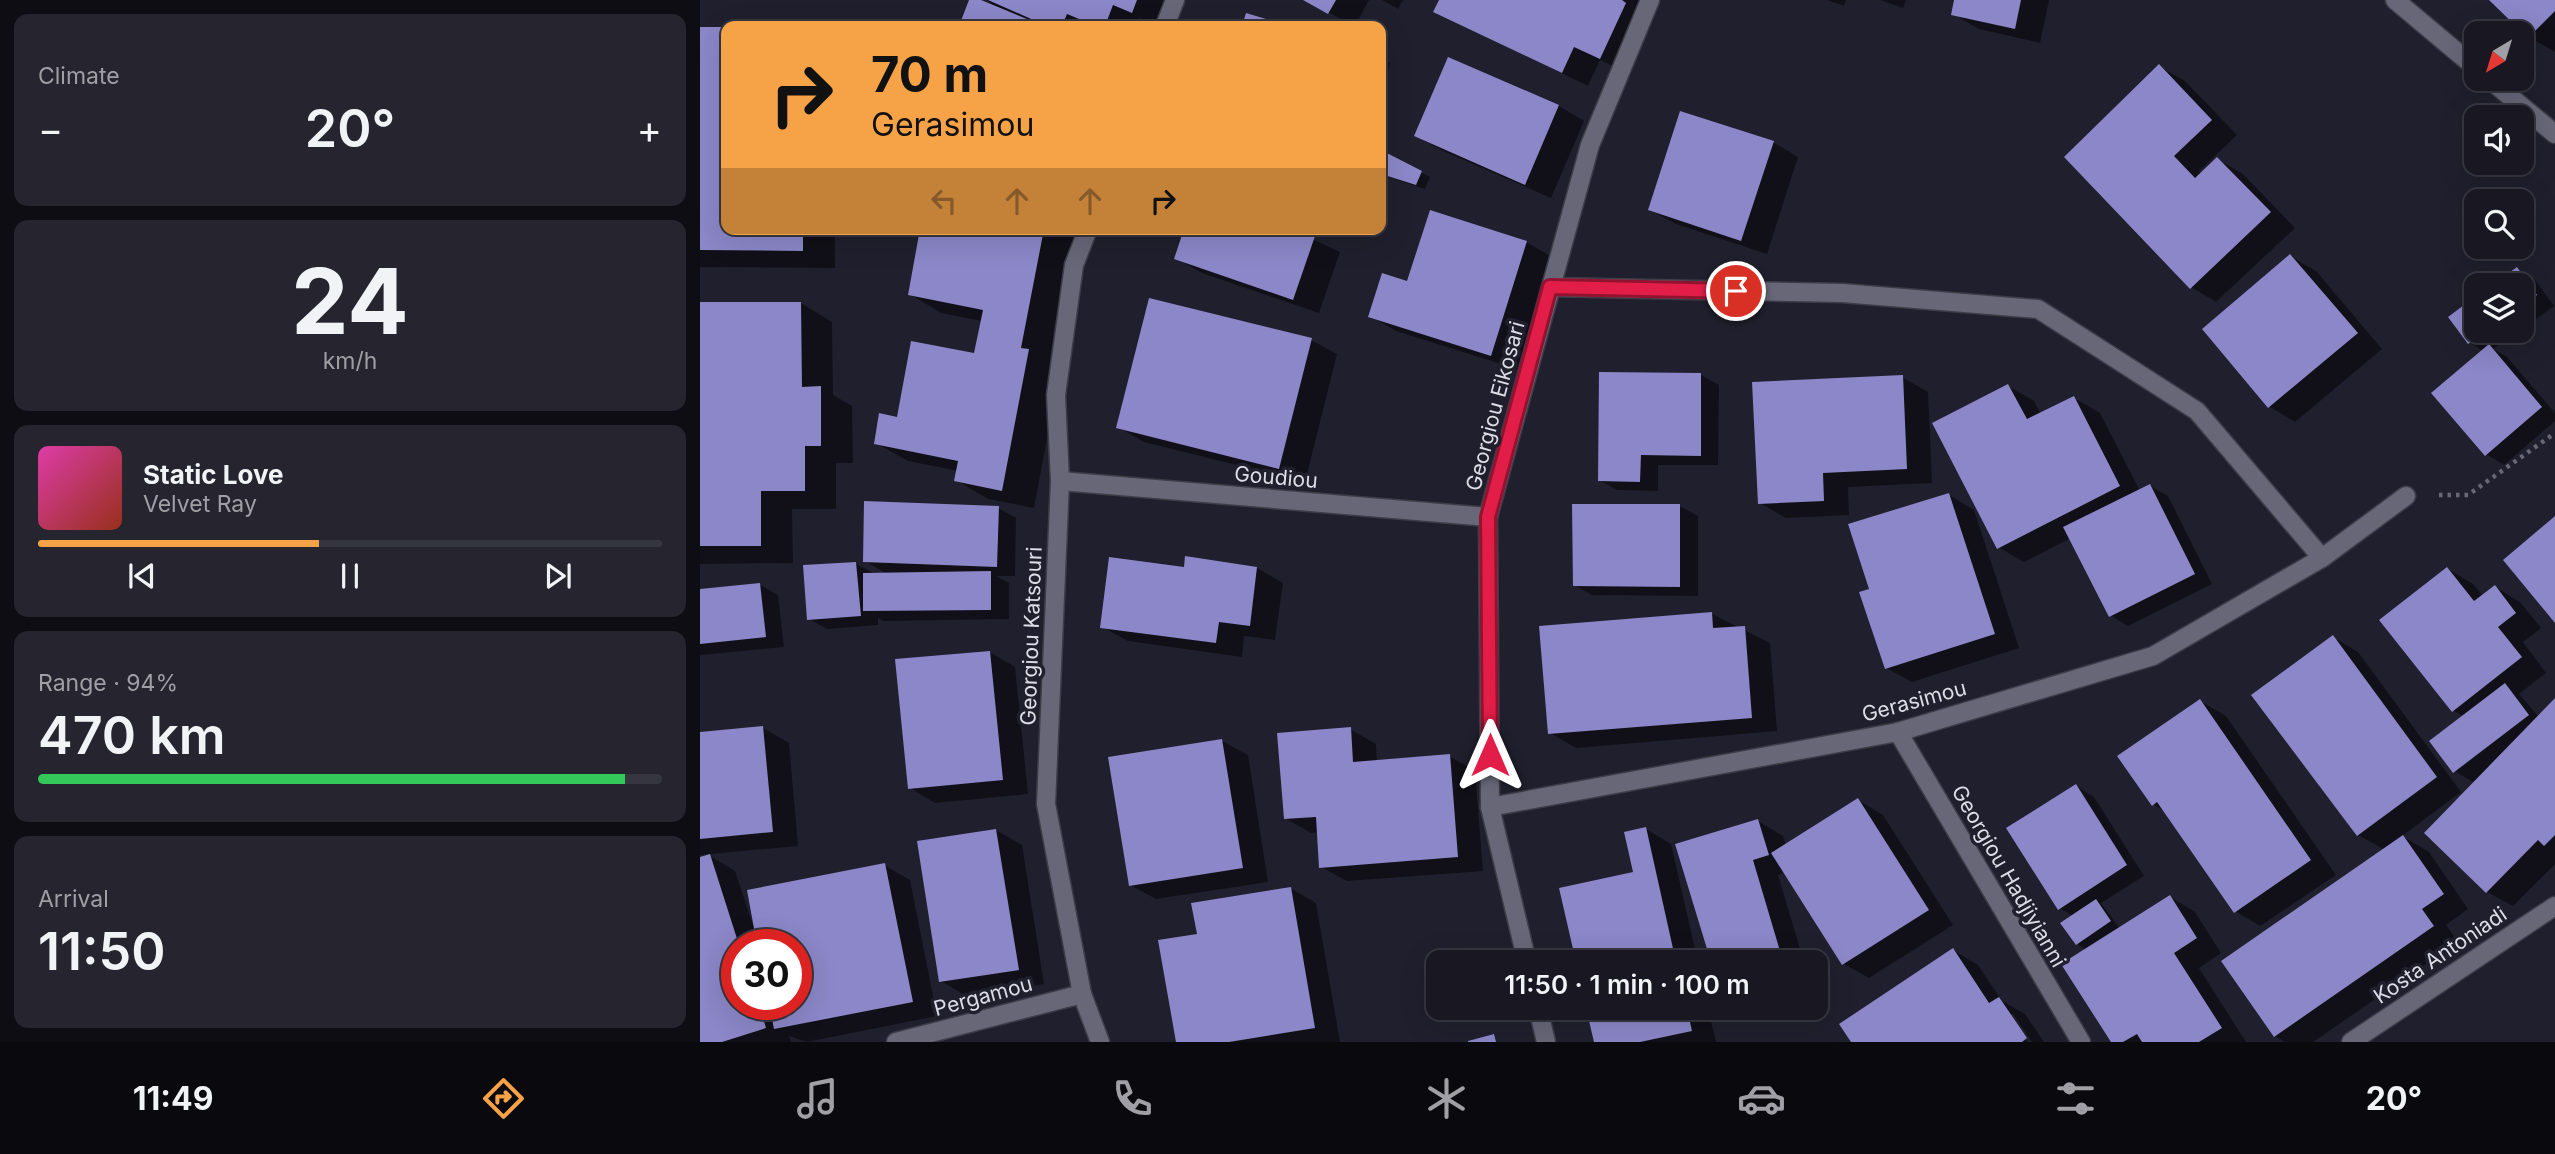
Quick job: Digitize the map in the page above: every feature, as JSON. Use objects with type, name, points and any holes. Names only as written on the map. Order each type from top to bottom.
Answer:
[{"type":"street","points":[[1167,21],[1175,0]]},
{"type":"street","name":"Georgiou Eikosari","points":[[1524,950],[1490,807],[1488,517],[1590,145],[1650,0]]},
{"type":"street","points":[[2395,0],[2464,58]]},
{"type":"street","points":[[2503,91],[2555,134]]},
{"type":"street","name":"Georgiou Katsouri","points":[[1086,235],[1074,265],[1056,395],[1060,481],[1046,804],[1082,994],[1100,1042]]},
{"type":"street","points":[[1550,287],[1842,293],[2038,309],[2197,411],[2322,558]]},
{"type":"street","name":"Goudiou","points":[[1060,481],[1488,517]]},
{"type":"street","name":"Gerasimou","points":[[1490,807],[1898,732],[2152,656],[2322,558],[2406,496]]},
{"type":"street","name":"Georgiou Hadjiyianni","points":[[1898,732],[2081,1042]]},
{"type":"street","name":"Kosta Antoniadi","points":[[2351,1042],[2555,906]]},
{"type":"street","name":"Pergamou","points":[[896,1042],[1082,994]]},
{"type":"street","points":[[1541,1020],[1546,1042]]},
{"type":"path","points":[[2406,496],[2468,495],[2555,433]]},
{"type":"building","points":[[969,0],[981,0],[1032,21],[961,21]]},
{"type":"building","points":[[988,0],[1137,0],[1132,13],[1113,5],[1107,21],[1084,21],[1067,14],[1064,21],[1036,21]]},
{"type":"building","points":[[1303,0],[1336,0],[1328,14]]},
{"type":"building","points":[[1439,0],[1622,0],[1626,3],[1600,59],[1574,47],[1562,73],[1433,12]]},
{"type":"building","points":[[1954,0],[2021,0],[2015,29],[1951,15]]},
{"type":"building","points":[[2489,0],[2555,0],[2555,11],[2534,32],[2534,21],[2511,21]]},
{"type":"building","points":[[1246,13],[1272,21],[1244,21]]},
{"type":"building","points":[[700,27],[721,27],[721,235],[803,235],[803,251],[700,250]]},
{"type":"building","points":[[1448,57],[1559,105],[1525,185],[1414,136]]},
{"type":"building","points":[[2159,64],[2212,120],[2174,156],[2195,178],[2217,157],[2271,212],[2190,289],[2064,157]]},
{"type":"building","points":[[1680,111],[1774,141],[1741,241],[1648,210]]},
{"type":"building","points":[[1386,153],[1422,171],[1416,185],[1386,176]]},
{"type":"building","points":[[1430,210],[1527,241],[1491,356],[1368,317],[1382,273],[1407,281]]},
{"type":"building","points":[[919,235],[1043,235],[1021,348],[1029,349],[1002,491],[954,481],[958,461],[874,444],[879,413],[897,417],[911,341],[974,353],[983,310],[908,295]]},
{"type":"building","points":[[1182,235],[1315,236],[1293,300],[1174,259]]},
{"type":"building","points":[[2290,254],[2358,333],[2268,408],[2202,329]]},
{"type":"building","points":[[2517,267],[2521,273],[2509,273]]},
{"type":"building","points":[[1149,298],[1312,338],[1279,469],[1116,428]]},
{"type":"building","points":[[700,302],[801,302],[802,387],[821,386],[821,446],[805,446],[805,491],[761,491],[761,546],[700,546]]},
{"type":"building","points":[[2464,305],[2464,339],[2448,317]]},
{"type":"building","points":[[2489,344],[2542,407],[2485,456],[2431,393]]},
{"type":"building","points":[[1599,372],[1701,373],[1701,456],[1641,455],[1640,482],[1598,481]]},
{"type":"building","points":[[1903,375],[1907,469],[1823,473],[1824,501],[1758,504],[1752,382]]},
{"type":"building","points":[[2008,384],[2027,419],[2074,396],[2120,486],[1997,549],[1932,423]]},
{"type":"building","points":[[2150,484],[2195,574],[2109,617],[2063,527]]},
{"type":"building","points":[[1949,493],[1995,634],[1885,669],[1859,592],[1869,589],[1848,524]]},
{"type":"building","points":[[864,501],[999,506],[997,567],[863,562]]},
{"type":"building","points":[[1572,504],[1680,504],[1680,587],[1573,586]]},
{"type":"building","points":[[2555,516],[2555,623],[2503,560]]},
{"type":"building","points":[[1185,556],[1257,567],[1250,626],[1219,622],[1216,643],[1100,628],[1109,557],[1184,567]]},
{"type":"building","points":[[856,562],[861,616],[807,620],[803,565]]},
{"type":"building","points":[[2447,567],[2474,601],[2495,585],[2516,613],[2498,627],[2522,657],[2452,712],[2379,620]]},
{"type":"building","points":[[991,571],[991,610],[863,611],[863,573]]},
{"type":"building","points":[[760,583],[766,637],[700,644],[700,589]]},
{"type":"building","points":[[1712,612],[1713,628],[1745,626],[1752,718],[1548,734],[1539,626]]},
{"type":"building","points":[[2333,635],[2437,777],[2357,836],[2251,695]]},
{"type":"building","points":[[990,651],[1003,780],[908,789],[895,659]]},
{"type":"building","points":[[2505,683],[2529,715],[2453,773],[2429,741]]},
{"type":"building","points":[[2555,698],[2555,835],[2544,846],[2538,840],[2486,893],[2424,833]]},
{"type":"building","points":[[2200,699],[2311,860],[2234,913],[2157,802],[2152,806],[2117,756]]},
{"type":"building","points":[[763,726],[773,832],[700,839],[700,732]]},
{"type":"building","points":[[1351,727],[1353,762],[1450,754],[1458,857],[1319,868],[1316,817],[1284,819],[1277,733]]},
{"type":"building","points":[[1222,739],[1243,868],[1129,886],[1108,757]]},
{"type":"building","points":[[2076,784],[2127,865],[2058,910],[2006,828]]},
{"type":"building","points":[[1858,798],[1929,910],[1842,965],[1771,853]]},
{"type":"building","points":[[1758,819],[1769,855],[1753,860],[1780,950],[1707,950],[1675,844]]},
{"type":"building","points":[[1646,827],[1673,950],[1573,950],[1559,888],[1633,872],[1624,832]]},
{"type":"building","points":[[996,829],[1019,970],[939,982],[917,841]]},
{"type":"building","points":[[2403,835],[2444,894],[2422,909],[2434,926],[2274,1037],[2221,961]]},
{"type":"building","points":[[710,854],[734,929],[721,929],[721,1020],[764,1020],[766,1028],[722,1042],[700,1042],[700,857]]},
{"type":"building","points":[[885,863],[913,1002],[774,1029],[772,1020],[812,1020],[812,929],[754,929],[747,890]]},
{"type":"building","points":[[1291,887],[1315,1028],[1229,1042],[1176,1042],[1158,940],[1197,934],[1191,903]]},
{"type":"building","points":[[2170,895],[2197,938],[2174,953],[2222,1028],[2199,1042],[2142,1042],[2137,1034],[2123,1042],[2111,1042],[2061,964]]},
{"type":"building","points":[[2096,899],[2111,921],[2076,945],[2060,923]]},
{"type":"building","points":[[1953,948],[1989,1003],[1999,997],[2027,1038],[2022,1042],[1851,1042],[1839,1024]]},
{"type":"building","points":[[1589,1020],[1690,1020],[1692,1031],[1640,1042],[1594,1042]]},
{"type":"building","points":[[1494,1034],[1496,1042],[1468,1042],[1468,1041]]},
{"type":"route","points":[[1490,755],[1488,517],[1550,287],[1736,291]]}]
